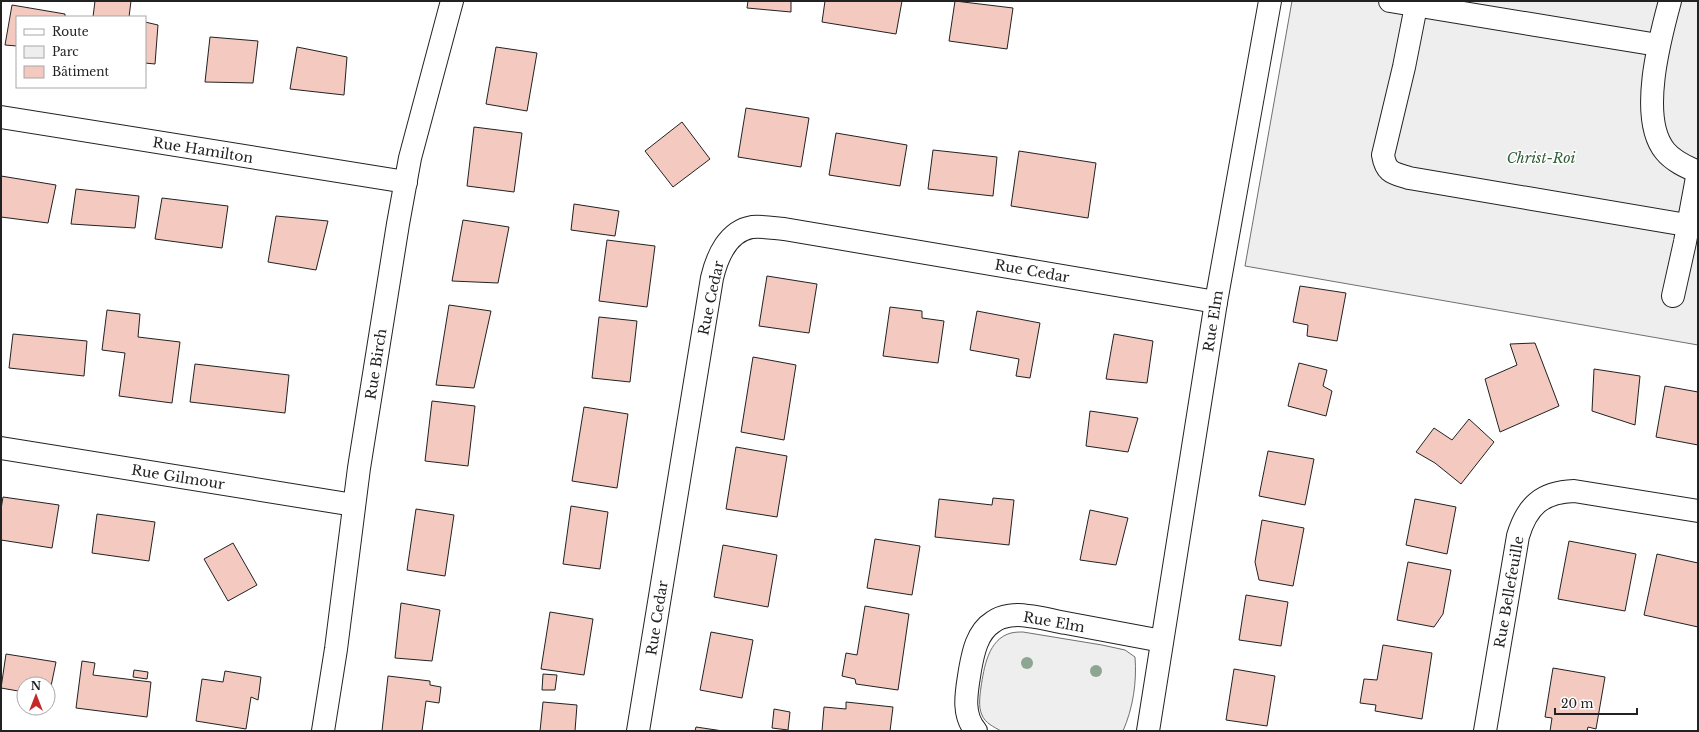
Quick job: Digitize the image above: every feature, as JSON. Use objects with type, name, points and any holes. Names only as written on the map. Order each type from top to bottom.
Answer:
[{"type":"street","name":"Rue Birch","points":[[323,731],[336,649],[354,506],[406,182],[420,119],[452,1]]},
{"type":"street","name":"Rue Elm","points":[[1148,731],[1216,302],[1270,1]]},
{"type":"street","points":[[1390,1],[1416,3],[1658,45]]},
{"type":"street","points":[[1670,1],[1658,45],[1653,86],[1652,121],[1657,136],[1665,151],[1680,164],[1698,172],[1693,226],[1673,296]]},
{"type":"street","points":[[1416,3],[1404,67],[1383,155],[1385,165],[1393,173],[1409,178],[1693,226]]},
{"type":"street","name":"Rue Hamilton","points":[[1,117],[406,182]]},
{"type":"street","name":"Rue Cedar","points":[[638,731],[712,278],[720,253],[729,241],[739,232],[751,227],[764,226],[1216,302]]},
{"type":"street","name":"Rue Gilmour","points":[[1,448],[354,506]]},
{"type":"street","name":"Rue Bellefeuille","points":[[1486,731],[1518,536],[1522,522],[1530,510],[1544,497],[1560,491],[1574,491],[1698,511]]},
{"type":"street","name":"Rue Elm","points":[[976,731],[968,717],[966,704],[967,690],[973,655],[979,639],[985,629],[993,621],[1004,617],[1028,616],[1162,641]]},
{"type":"green space","name":"Christ-Roi","points":[[1292,1],[1698,1],[1698,345],[1245,266]]},
{"type":"green space","points":[[1016,632],[1125,650],[1135,657],[1134,695],[1123,731],[1001,731],[985,720],[981,712],[980,701],[981,687],[988,655],[997,641],[1003,636]]},
{"type":"building","points":[[95,1],[131,1],[129,16],[93,16]]},
{"type":"building","points":[[748,1],[791,1],[791,12],[747,8]]},
{"type":"building","points":[[825,1],[902,1],[896,34],[822,22]]},
{"type":"building","points":[[955,1],[1013,8],[1007,49],[949,41]]},
{"type":"building","points":[[12,5],[65,14],[65,16],[16,16],[16,46],[5,45]]},
{"type":"building","points":[[146,22],[158,25],[155,64],[146,63]]},
{"type":"building","points":[[210,37],[258,41],[253,83],[205,82]]},
{"type":"building","points":[[297,47],[347,57],[344,95],[290,89]]},
{"type":"building","points":[[496,47],[537,53],[527,111],[486,104]]},
{"type":"building","points":[[746,108],[809,118],[801,167],[738,157]]},
{"type":"building","points":[[682,122],[710,159],[673,187],[645,151]]},
{"type":"building","points":[[474,127],[522,133],[514,192],[467,186]]},
{"type":"building","points":[[836,133],[907,145],[900,186],[829,175]]},
{"type":"building","points":[[933,150],[997,157],[993,196],[928,189]]},
{"type":"building","points":[[1019,151],[1096,163],[1088,218],[1011,206]]},
{"type":"building","points":[[1,176],[56,185],[48,223],[1,217]]},
{"type":"building","points":[[76,189],[139,196],[135,228],[71,224]]},
{"type":"building","points":[[162,198],[228,206],[222,248],[155,239]]},
{"type":"building","points":[[574,204],[619,211],[615,236],[571,230]]},
{"type":"building","points":[[276,216],[328,221],[316,270],[268,262]]},
{"type":"building","points":[[463,220],[509,227],[498,283],[452,281]]},
{"type":"building","points":[[607,240],[655,246],[647,307],[599,301]]},
{"type":"building","points":[[767,276],[817,284],[809,333],[759,326]]},
{"type":"building","points":[[1300,286],[1346,293],[1337,341],[1307,336],[1308,325],[1293,322]]},
{"type":"building","points":[[449,305],[491,311],[474,388],[436,385]]},
{"type":"building","points":[[890,307],[922,311],[922,318],[944,321],[938,363],[883,356]]},
{"type":"building","points":[[107,310],[140,314],[138,337],[180,342],[172,403],[119,396],[125,353],[102,350]]},
{"type":"building","points":[[977,311],[1040,323],[1030,378],[1016,376],[1019,359],[970,350]]},
{"type":"building","points":[[599,317],[637,321],[630,382],[592,378]]},
{"type":"building","points":[[13,334],[87,341],[84,376],[9,368]]},
{"type":"building","points":[[1114,334],[1153,341],[1147,383],[1106,379]]},
{"type":"building","points":[[1535,343],[1559,406],[1500,432],[1485,379],[1517,365],[1510,344]]},
{"type":"building","points":[[753,357],[796,365],[784,440],[741,432]]},
{"type":"building","points":[[1299,363],[1327,370],[1323,386],[1332,391],[1326,416],[1288,406]]},
{"type":"building","points":[[195,364],[289,375],[285,413],[190,402]]},
{"type":"building","points":[[1594,369],[1640,376],[1635,425],[1592,411]]},
{"type":"building","points":[[1665,386],[1698,392],[1698,445],[1656,437]]},
{"type":"building","points":[[432,401],[475,406],[468,466],[425,461]]},
{"type":"building","points":[[584,407],[628,414],[617,488],[572,481]]},
{"type":"building","points":[[1090,411],[1138,418],[1128,452],[1086,446]]},
{"type":"building","points":[[1469,419],[1494,442],[1461,484],[1435,463],[1416,452],[1434,428],[1452,440]]},
{"type":"building","points":[[736,447],[787,456],[777,517],[726,509]]},
{"type":"building","points":[[1268,451],[1314,459],[1305,505],[1259,496]]},
{"type":"building","points":[[3,497],[59,505],[52,548],[1,540],[1,509]]},
{"type":"building","points":[[993,498],[1014,500],[1009,545],[935,537],[939,499],[992,505]]},
{"type":"building","points":[[1415,499],[1456,507],[1447,554],[1406,545]]},
{"type":"building","points":[[571,506],[608,512],[600,569],[563,564]]},
{"type":"building","points":[[416,509],[454,515],[445,576],[407,570]]},
{"type":"building","points":[[1090,510],[1128,518],[1116,565],[1080,560]]},
{"type":"building","points":[[97,514],[155,522],[149,561],[92,553]]},
{"type":"building","points":[[1262,520],[1304,528],[1293,586],[1259,580],[1255,562]]},
{"type":"building","points":[[875,539],[920,546],[912,595],[867,588]]},
{"type":"building","points":[[1569,541],[1636,554],[1625,611],[1558,599]]},
{"type":"building","points":[[233,543],[257,585],[228,601],[204,559]]},
{"type":"building","points":[[723,545],[777,555],[768,607],[714,597]]},
{"type":"building","points":[[1657,554],[1698,563],[1698,627],[1644,615]]},
{"type":"building","points":[[1408,562],[1451,570],[1443,614],[1434,627],[1397,620]]},
{"type":"building","points":[[1246,595],[1288,602],[1281,646],[1239,640]]},
{"type":"building","points":[[401,603],[440,610],[432,661],[395,658]]},
{"type":"building","points":[[865,606],[909,614],[898,690],[856,684],[855,679],[842,676],[846,653],[857,655]]},
{"type":"building","points":[[550,612],[593,619],[584,675],[541,669]]},
{"type":"building","points":[[711,632],[753,640],[742,698],[700,690]]},
{"type":"building","points":[[1383,645],[1432,653],[1422,719],[1375,711],[1376,705],[1360,703],[1364,679],[1377,680]]},
{"type":"building","points":[[6,654],[56,662],[53,676],[16,676],[16,691],[1,688]]},
{"type":"building","points":[[82,661],[95,663],[93,675],[151,682],[147,717],[76,708]]},
{"type":"building","points":[[1553,668],[1605,677],[1596,729],[1588,727],[1587,731],[1550,731],[1552,718],[1545,717]]},
{"type":"building","points":[[1234,669],[1275,676],[1267,726],[1226,720]]},
{"type":"building","points":[[134,670],[148,672],[147,679],[133,677]]},
{"type":"building","points":[[225,671],[261,677],[258,700],[251,697],[246,729],[196,721],[202,679],[223,682]]},
{"type":"building","points":[[543,674],[557,675],[555,690],[542,690]]},
{"type":"building","points":[[388,676],[430,681],[430,685],[441,687],[439,703],[426,701],[422,731],[382,731]]},
{"type":"building","points":[[543,702],[577,705],[575,731],[540,731]]},
{"type":"building","points":[[846,702],[893,707],[890,731],[822,731],[824,707],[846,709]]},
{"type":"building","points":[[774,709],[790,712],[788,730],[772,728]]},
{"type":"building","points":[[696,727],[723,731],[695,731]]}]
